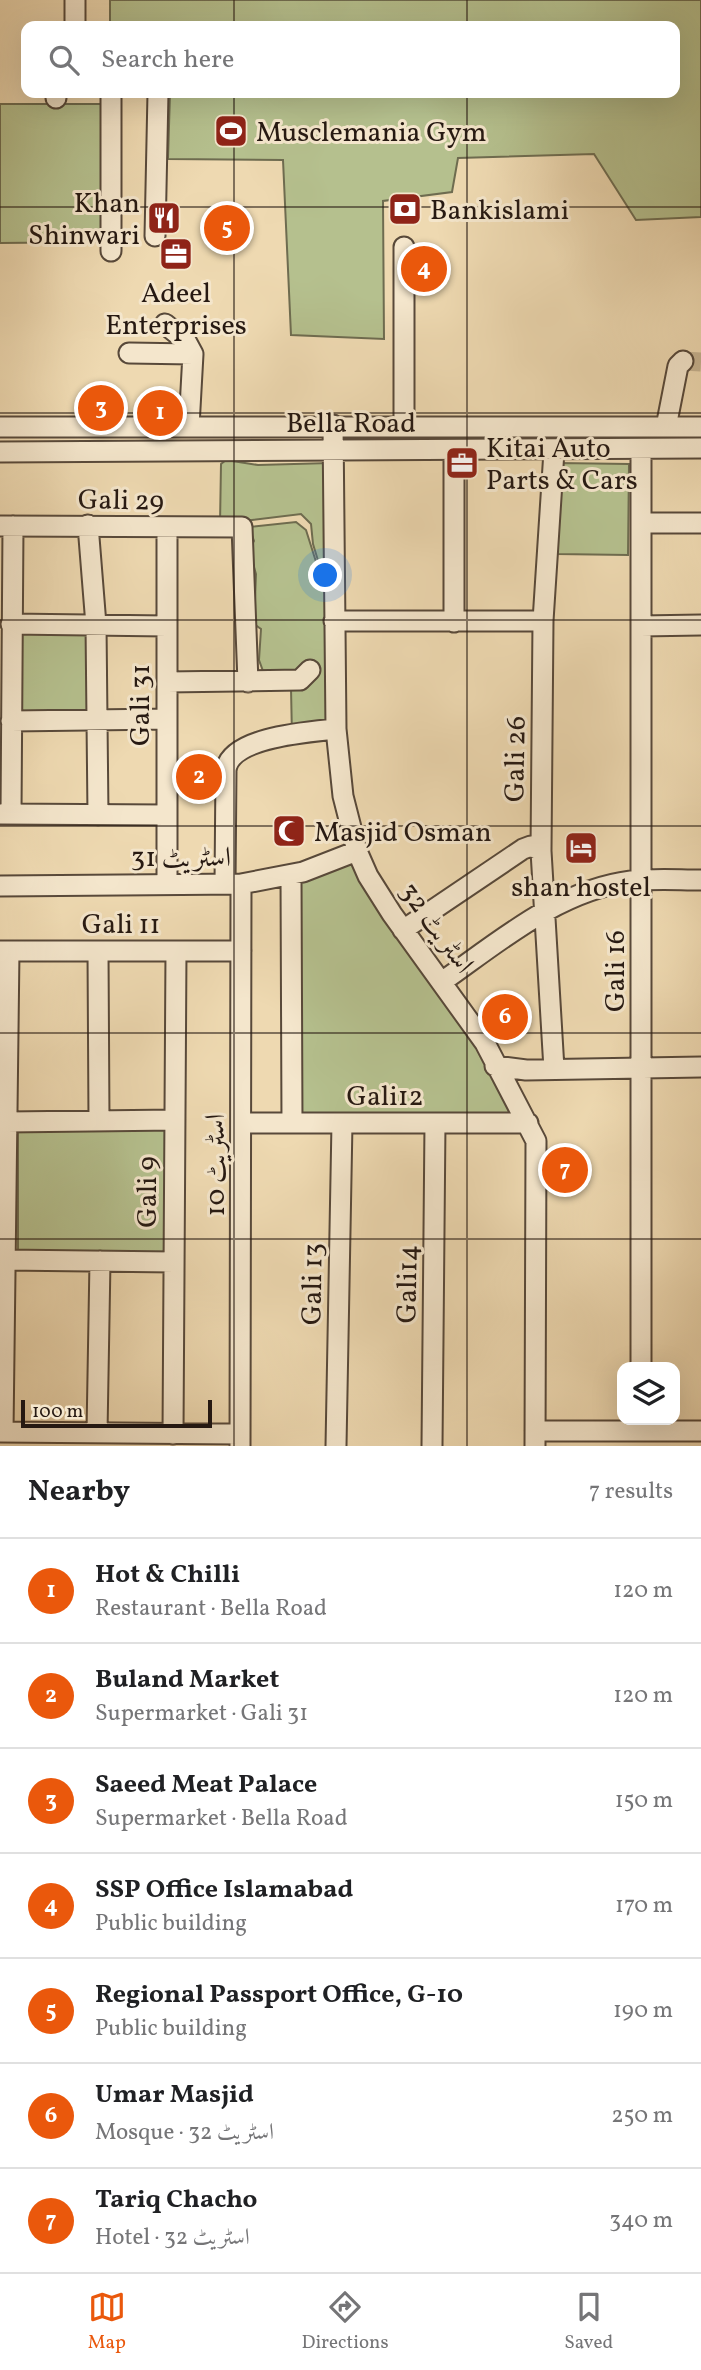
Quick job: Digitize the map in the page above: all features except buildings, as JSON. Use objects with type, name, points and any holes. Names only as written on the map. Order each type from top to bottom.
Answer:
[{"type":"street","points":[[75,0],[75,21]]},
{"type":"street","points":[[111,98],[111,251]]},
{"type":"street","points":[[155,236],[158,98]]},
{"type":"street","points":[[404,247],[404,425]]},
{"type":"street","points":[[164,324],[186,341],[193,354],[189,426]]},
{"type":"street","points":[[129,353],[193,354]]},
{"type":"street","points":[[666,427],[678,366],[683,361]]},
{"type":"street","name":"اسٹریٹ 32","points":[[333,425],[336,729],[340,781],[357,851],[368,876],[403,930],[443,981],[485,1043],[528,1123],[537,1151],[535,1439]]},
{"type":"street","points":[[57,426],[57,451]]},
{"type":"street","points":[[531,426],[531,451]]},
{"type":"street","name":"Bella Road","points":[[0,427],[701,427]]},
{"type":"street","name":"Bella Road","points":[[0,452],[554,451],[701,448]]},
{"type":"street","name":"Gali 16","points":[[641,449],[641,1362]]},
{"type":"street","points":[[454,451],[454,622]]},
{"type":"street","name":"Gali 26","points":[[554,451],[543,621],[538,845],[554,1069]]},
{"type":"street","points":[[641,523],[701,523]]},
{"type":"street","points":[[7,526],[11,721],[6,814],[167,815]]},
{"type":"street","name":"Gali 29","points":[[7,526],[242,527],[248,682]]},
{"type":"street","points":[[88,526],[96,625],[98,815]]},
{"type":"street","name":"Gali 31","points":[[167,528],[167,883]]},
{"type":"street","points":[[334,621],[543,621]]},
{"type":"street","points":[[11,624],[167,626]]},
{"type":"street","points":[[641,626],[701,625]]},
{"type":"street","points":[[167,682],[300,680],[310,670]]},
{"type":"street","points":[[11,721],[167,719]]},
{"type":"street","name":"اسٹریٹ 10","points":[[240,1440],[241,951],[233,884],[226,770],[229,758],[237,750],[255,743],[336,729]]},
{"type":"street","points":[[403,930],[538,845]]},
{"type":"street","name":"اسٹریٹ 31","points":[[0,886],[233,884],[290,875],[357,851]]},
{"type":"street","points":[[290,875],[292,1123]]},
{"type":"street","points":[[443,981],[544,910],[588,892],[642,880],[701,880]]},
{"type":"street","points":[[5,951],[7,1122],[2,1432],[173,1434],[240,1440]]},
{"type":"street","name":"Gali 11","points":[[5,951],[241,951]]},
{"type":"street","name":"Gali 9","points":[[173,1434],[176,951]]},
{"type":"street","points":[[98,952],[99,1120]]},
{"type":"street","points":[[495,1066],[554,1069],[701,1067]]},
{"type":"street","points":[[7,1122],[175,1120]]},
{"type":"street","name":"Gali 13","points":[[335,1446],[342,1123]]},
{"type":"street","name":"Gali14","points":[[432,1446],[435,1123]]},
{"type":"street","name":"Gali12","points":[[242,1124],[528,1123]]},
{"type":"street","points":[[5,1260],[174,1262]]},
{"type":"street","points":[[97,1433],[100,1261]]},
{"type":"street","points":[[535,1439],[641,1426],[701,1431]]},
{"type":"green space","points":[[110,0],[701,0],[701,217],[636,220],[594,154],[458,158],[452,192],[383,201],[384,339],[291,335],[283,160],[168,159],[170,98],[680,98],[680,21],[110,21]]},
{"type":"green space","points":[[0,104],[103,104],[103,242],[0,243]]},
{"type":"green space","points":[[226,460],[258,465],[330,463],[330,576],[323,577],[313,544],[311,524],[301,514],[220,524],[221,464]]},
{"type":"green space","points":[[558,463],[629,464],[628,555],[557,554]]},
{"type":"green space","points":[[296,522],[306,530],[329,603],[329,714],[325,723],[292,737],[291,688],[307,673],[263,671],[259,660],[261,629],[254,624],[256,574],[249,550],[254,541],[249,527]]},
{"type":"green space","points":[[15,629],[94,629],[92,714],[15,716]]},
{"type":"green space","points":[[357,851],[528,1123],[292,1123],[291,875]]},
{"type":"green space","points":[[169,1124],[170,1260],[18,1259],[18,1127]]},
{"type":"tunnel","points":[[683,361],[701,362]]},
{"type":"place","name":"Musclemania Gym","points":[[231,131]]},
{"type":"place","name":"Bankislami","points":[[405,209]]},
{"type":"place","name":"Khan Shinwari","points":[[164,218]]},
{"type":"place","name":"Regional Passport Office, G-10","points":[[227,228]]},
{"type":"place","name":"Adeel Enterprises","points":[[176,254]]},
{"type":"place","name":"SSP Office Islamabad","points":[[424,269]]},
{"type":"place","name":"Saeed Meat Palace","points":[[101,408]]},
{"type":"place","name":"Hot & Chilli","points":[[160,413]]},
{"type":"place","name":"Kitai Auto Parts & Cars","points":[[462,463]]},
{"type":"place","name":"Buland Market","points":[[199,777]]},
{"type":"place","name":"Masjid Osman","points":[[289,831]]},
{"type":"place","name":"shan hostel","points":[[581,848]]},
{"type":"place","name":"Umar Masjid","points":[[505,1017]]},
{"type":"place","name":"Tariq Chacho","points":[[565,1170]]}]
